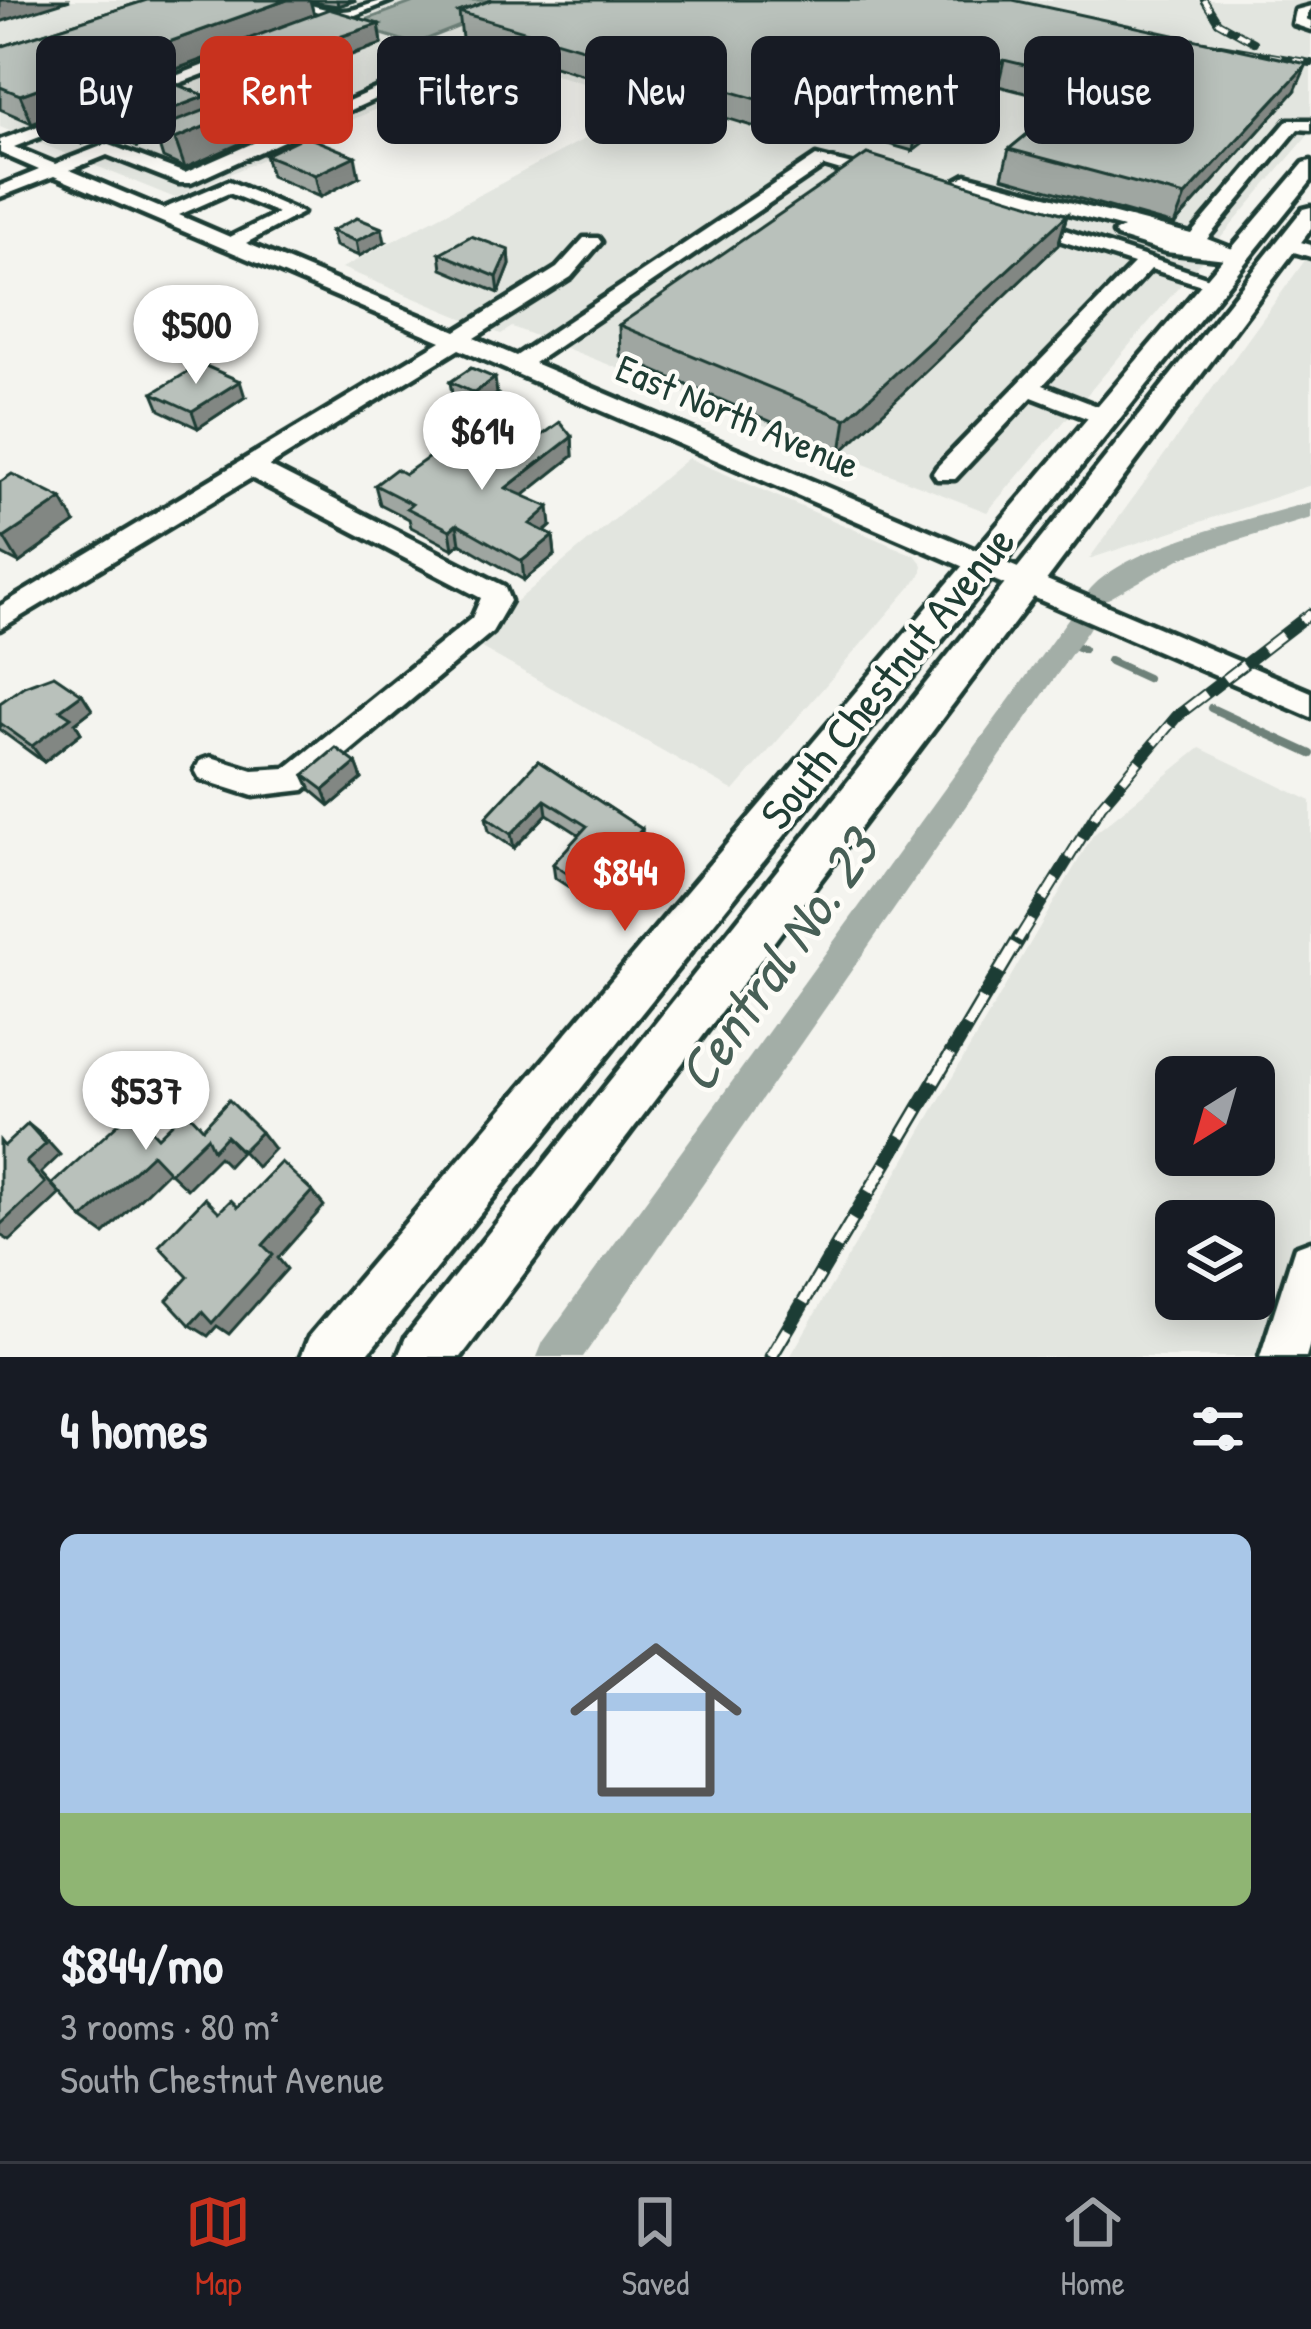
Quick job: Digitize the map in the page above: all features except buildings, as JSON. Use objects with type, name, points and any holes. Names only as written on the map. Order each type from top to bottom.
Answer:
[{"type":"main road","name":"South Chestnut Avenue","points":[[329,1357],[1214,283],[1213,249],[1311,167]]},
{"type":"main road","name":"South Chestnut Avenue","points":[[426,1357],[1045,588],[1299,248],[1311,214]]},
{"type":"street","points":[[290,0],[344,16]]},
{"type":"street","points":[[302,32],[385,0]]},
{"type":"street","points":[[1311,10],[1300,13],[1298,21],[1311,26]]},
{"type":"street","points":[[0,146],[200,70]]},
{"type":"street","points":[[0,192],[107,149],[185,179],[377,89]]},
{"type":"street","points":[[1213,249],[1294,124],[1311,125]]},
{"type":"street","name":"East North Avenue","points":[[0,146],[982,560],[1311,706]]},
{"type":"street","points":[[133,159],[152,151]]},
{"type":"street","points":[[517,365],[822,160],[908,187]]},
{"type":"street","points":[[967,181],[1213,249],[1166,246],[974,189],[967,181]]},
{"type":"street","points":[[164,215],[229,186],[292,213],[230,244]]},
{"type":"street","points":[[952,200],[1214,283]]},
{"type":"street","points":[[0,619],[460,339],[499,310],[563,276],[591,242]]},
{"type":"street","points":[[946,473],[1147,262]]},
{"type":"street","points":[[1028,387],[1102,416]]},
{"type":"street","points":[[211,770],[253,783],[293,781],[482,625],[496,601],[494,593],[477,582],[250,467]]},
{"type":"street","points":[[1283,1357],[1311,1263]]},
{"type":"shaded area","points":[[0,0],[1311,0],[1311,132],[987,512],[512,327],[501,334],[342,268],[585,139],[585,144],[727,144],[727,36],[585,36],[585,83],[561,77],[561,36],[377,36],[377,109],[353,119],[353,36],[200,36],[200,144],[297,144],[175,198],[42,144],[176,144],[176,36],[36,36],[36,142],[0,127]]},
{"type":"shaded area","points":[[419,0],[525,0],[435,36],[388,36],[352,25]]},
{"type":"shaded area","points":[[1311,252],[1311,485],[1089,559],[1204,400]]},
{"type":"shaded area","points":[[688,458],[916,556],[923,565],[921,575],[734,791],[469,641]]},
{"type":"shaded area","points":[[1200,748],[1311,801],[1311,1357],[790,1357],[1093,835]]},
{"type":"waterway","name":"Central No. 23","points":[[1101,592],[1174,552],[1311,510]]},
{"type":"waterway","name":"Central No. 23","points":[[558,1357],[1079,623]]},
{"type":"waterway","points":[[1065,642],[1083,649]]},
{"type":"waterway","points":[[1110,661],[1147,678]]},
{"type":"waterway","points":[[1211,708],[1311,754]]},
{"type":"railway","points":[[1204,0],[1218,22],[1254,42]]},
{"type":"railway","points":[[1194,42],[1311,63]]},
{"type":"railway","points":[[1018,940],[1101,806],[1177,716],[1311,613]]},
{"type":"railway","points":[[771,1357],[1020,937]]}]
